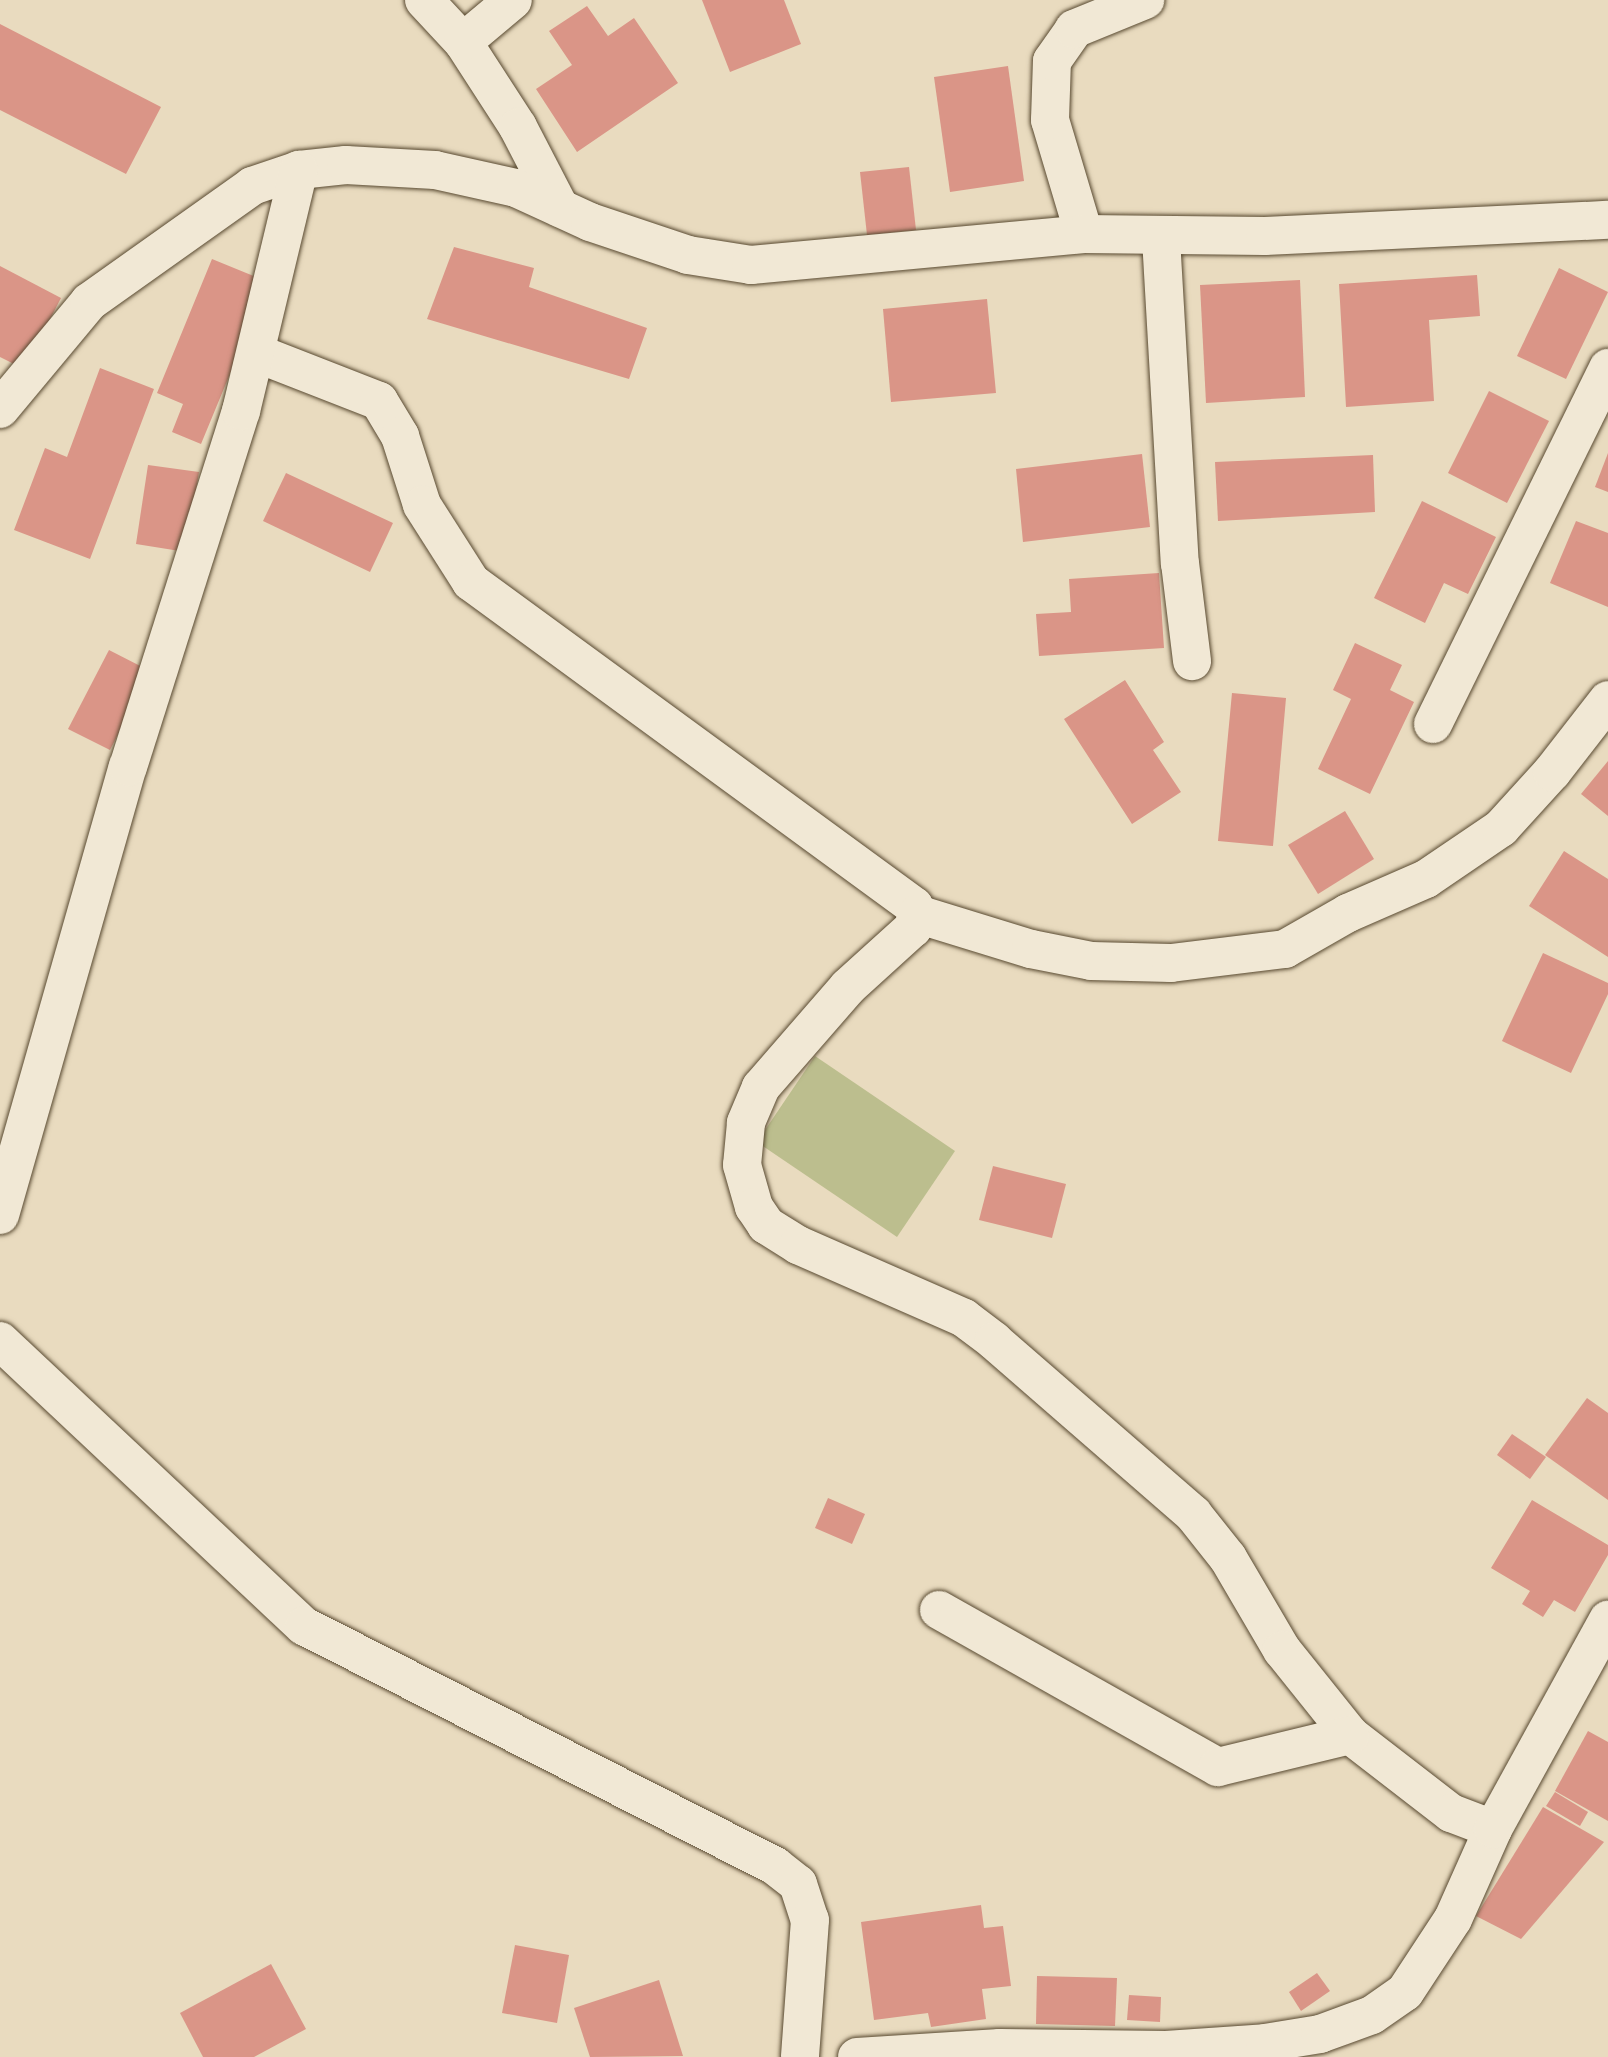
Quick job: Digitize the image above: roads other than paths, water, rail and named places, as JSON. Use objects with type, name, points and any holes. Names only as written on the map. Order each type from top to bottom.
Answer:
[{"type":"street","points":[[424,0],[463,42],[517,127],[560,208]]},
{"type":"street","points":[[463,42],[513,0]]},
{"type":"street","points":[[1084,234],[1051,120],[1052,61],[1074,29],[1145,0]]},
{"type":"street","points":[[0,409],[89,302],[252,186],[299,170],[346,165],[435,170],[516,188],[560,208],[688,255],[751,265],[1084,234],[1161,238],[1608,220]]},
{"type":"street","points":[[0,1215],[128,767],[256,353],[299,170]]},
{"type":"street","points":[[1161,238],[1181,563],[1192,661]]},
{"type":"street","points":[[256,353],[379,401],[400,436],[422,505],[471,582],[571,660],[907,899],[917,915],[1031,949],[1091,961],[1171,963],[1285,949],[1349,913],[1426,878],[1501,828],[1552,772],[1608,699]]},
{"type":"street","points":[[1433,723],[1608,368]]},
{"type":"street","points":[[917,915],[914,928],[848,988],[761,1087],[747,1123],[742,1165],[754,1207],[780,1236],[964,1318],[1193,1514],[1228,1558],[1282,1650],[1350,1735],[1441,1806],[1493,1829]]},
{"type":"street","points":[[0,1341],[304,1626],[775,1866],[798,1884],[810,1920],[800,2057]]},
{"type":"street","points":[[939,1610],[1218,1767],[1350,1735]]},
{"type":"street","points":[[864,2057],[1000,2048],[1166,2050],[1320,2034],[1372,2015],[1405,1992],[1453,1919],[1493,1829],[1608,1620]]}]
